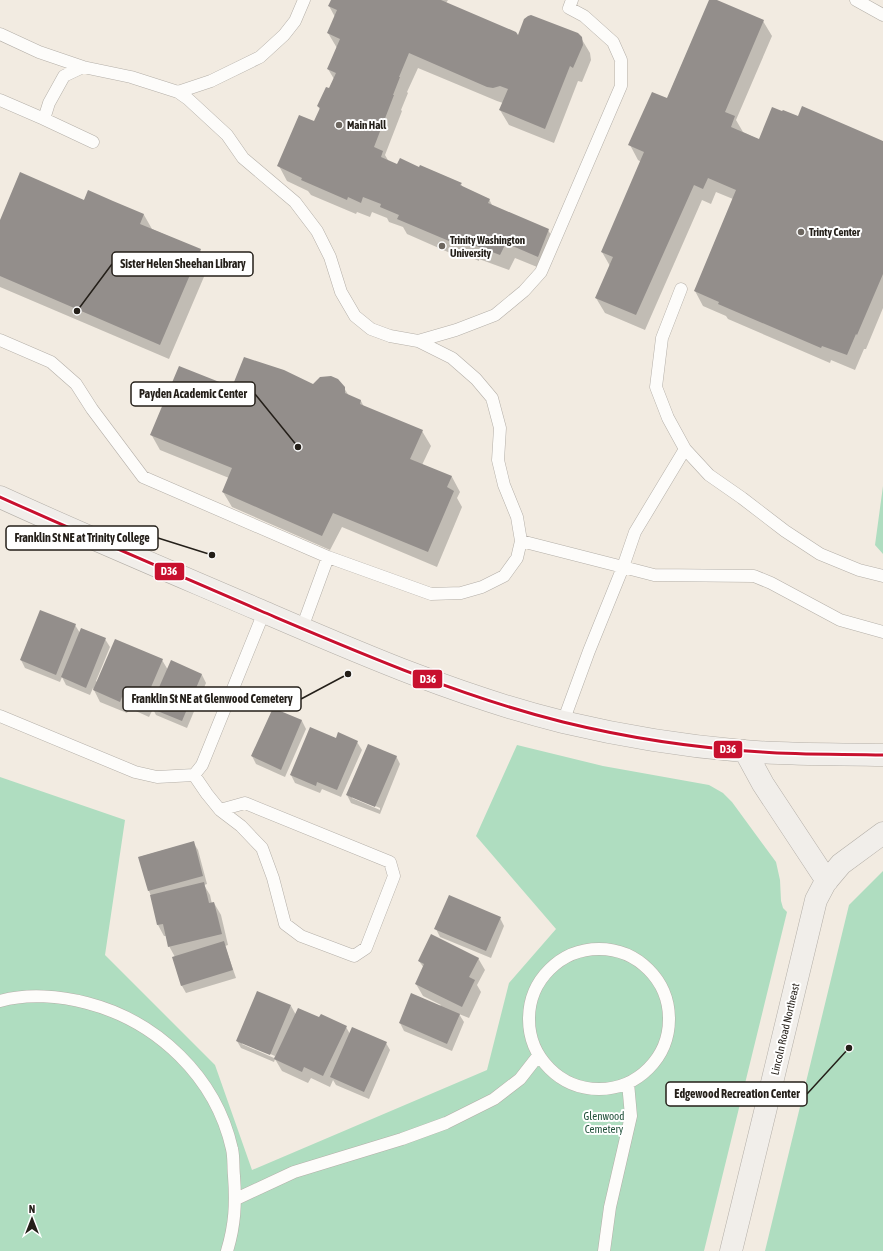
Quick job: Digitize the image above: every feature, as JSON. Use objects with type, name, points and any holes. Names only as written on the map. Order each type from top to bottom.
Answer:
[{"type":"street","points":[[0,497],[264,612],[423,679],[498,704],[563,722],[683,745],[745,751],[883,755]]},
{"type":"street","points":[[745,751],[764,784],[827,880]]},
{"type":"street","name":"Lincoln Road Northeast","points":[[731,1251],[816,900],[827,880],[850,856],[883,833]]},
{"type":"lane","points":[[178,92],[211,81],[260,57],[284,35],[296,21],[304,0]]},
{"type":"lane","points":[[418,341],[456,330],[495,315],[524,290],[541,272],[621,86],[621,60],[613,42],[584,16],[569,8],[572,0]]},
{"type":"lane","points":[[856,0],[883,14]]},
{"type":"lane","points":[[0,34],[39,52],[83,67],[131,77],[178,92],[188,99],[227,135],[244,158],[295,202],[317,230],[330,257],[341,292],[355,316],[371,329],[390,336],[418,341],[452,358],[476,379],[492,398],[500,428],[498,460],[504,485],[517,517],[521,541],[517,558],[504,576],[482,587],[461,593],[431,594],[328,557],[143,477],[92,409],[76,384],[50,362],[0,340]]},
{"type":"lane","points":[[44,119],[49,103],[64,76],[83,67]]},
{"type":"lane","points":[[0,100],[93,142]]},
{"type":"lane","points":[[681,289],[662,338],[656,387],[668,418],[685,449],[708,476],[742,498],[820,554],[859,570],[883,576]]},
{"type":"lane","points":[[563,722],[636,532],[685,449]]},
{"type":"lane","points":[[521,541],[654,575],[754,576],[771,583],[840,620],[883,632]]},
{"type":"lane","points":[[302,628],[328,557]]},
{"type":"lane","points":[[0,716],[135,772],[157,777],[194,775],[202,765],[264,612]]},
{"type":"lane","points":[[194,775],[220,810],[241,826],[262,848],[273,878],[285,924],[301,936],[354,956],[366,948],[394,876],[390,862],[245,803],[220,810]]},
{"type":"lane","points":[[595,949],[619,952],[641,963],[658,981],[668,1003],[669,1027],[662,1050],[648,1070],[628,1083],[608,1089],[588,1089],[568,1083],[551,1072],[538,1056],[529,1033],[528,1009],[536,986],[551,967],[572,954],[595,949]]},
{"type":"lane","points":[[0,1001],[39,996],[73,999],[107,1008],[132,1019],[158,1036],[186,1061],[207,1089],[221,1115],[232,1149],[236,1199],[233,1231],[227,1251]]},
{"type":"lane","points":[[236,1199],[294,1172],[402,1139],[446,1123],[494,1099],[520,1079],[538,1056]]},
{"type":"lane","points":[[604,1251],[610,1207],[631,1116],[628,1083]]},
{"type":"green space","points":[[883,486],[883,554],[875,545]]},
{"type":"green space","name":"Glenwood Cemetery","points":[[517,745],[603,766],[709,785],[723,793],[732,802],[776,862],[780,880],[781,901],[783,908],[787,912],[704,1251],[0,1251],[0,777],[125,820],[105,955],[215,1065],[252,1170],[487,1070],[509,983],[556,929],[476,836]]},
{"type":"green space","points":[[883,871],[883,1251],[765,1251],[849,905]]},
{"type":"building","name":"Main Hall","points":[[331,0],[441,0],[516,32],[518,35],[524,19],[531,15],[578,33],[582,37],[583,45],[573,68],[570,66],[545,129],[499,110],[508,89],[500,86],[493,88],[487,87],[409,53],[374,147],[383,151],[381,157],[397,164],[400,158],[419,167],[420,165],[462,183],[460,185],[490,199],[488,203],[549,229],[538,257],[506,243],[500,255],[450,238],[449,241],[397,219],[399,215],[380,207],[381,204],[363,197],[361,203],[348,197],[347,200],[301,180],[302,178],[277,166],[299,115],[314,121],[320,108],[317,106],[326,87],[329,88],[336,73],[327,69],[340,39],[327,33],[337,10],[328,6]]},
{"type":"building","points":[[709,0],[717,0],[764,20],[725,112],[735,116],[731,127],[759,139],[772,107],[798,116],[802,106],[883,141],[883,274],[847,355],[822,346],[821,348],[718,304],[719,302],[694,291],[736,190],[708,178],[703,189],[694,185],[636,315],[595,298],[613,257],[601,252],[644,152],[628,145],[652,92],[667,98]]},
{"type":"building","points":[[20,172],[84,200],[88,190],[144,214],[140,224],[201,249],[160,345],[0,276],[0,220]]},
{"type":"building","points":[[244,357],[284,370],[313,384],[320,377],[331,376],[338,379],[345,387],[345,393],[361,400],[360,404],[423,430],[410,459],[452,476],[447,487],[454,491],[428,552],[333,513],[322,536],[222,492],[232,468],[150,435],[179,366],[232,387]]},
{"type":"building","points":[[40,610],[76,624],[56,675],[20,660]]},
{"type":"building","points":[[81,628],[106,638],[86,688],[61,677]]},
{"type":"building","points":[[115,639],[163,659],[143,706],[122,697],[120,702],[93,690]]},
{"type":"building","points":[[171,660],[202,674],[182,721],[150,708]]},
{"type":"building","points":[[273,708],[302,720],[281,770],[251,756]]},
{"type":"building","points":[[310,727],[336,738],[338,732],[358,741],[337,790],[317,782],[316,786],[290,775]]},
{"type":"building","points":[[368,744],[397,756],[375,807],[346,795]]},
{"type":"building","points":[[194,841],[203,876],[148,891],[138,857]]},
{"type":"building","points":[[204,882],[209,903],[214,902],[222,934],[168,947],[163,924],[157,925],[150,895]]},
{"type":"building","points":[[449,895],[501,917],[486,951],[434,929]]},
{"type":"building","points":[[431,934],[479,958],[469,977],[475,980],[462,1007],[415,984],[424,964],[418,961]]},
{"type":"building","points":[[224,941],[233,970],[181,986],[172,957]]},
{"type":"building","points":[[257,991],[291,1005],[270,1055],[236,1041]]},
{"type":"building","points":[[411,993],[460,1014],[447,1044],[399,1023]]},
{"type":"building","points":[[298,1008],[319,1017],[321,1014],[347,1026],[323,1076],[304,1067],[302,1072],[274,1059]]},
{"type":"building","points":[[352,1027],[387,1042],[364,1092],[330,1077]]},
{"type":"transit line","name":"D36","points":[[0,497],[261,611],[373,658],[486,700],[563,722],[612,733],[687,745],[777,753],[883,755]]},
{"type":"place","name":"Main Hall","points":[[339,125]]},
{"type":"place","name":"Trinty Center","points":[[801,232]]},
{"type":"place","name":"Trinity Washington University","points":[[442,246]]},
{"type":"place","name":"Sister Helen Sheehan Library","points":[[77,311]]},
{"type":"place","name":"Payden Academic Center","points":[[298,447]]},
{"type":"place","name":"Franklin St NE at Trinity College","points":[[212,555]]},
{"type":"place","name":"Franklin St NE at Glenwood Cemetery","points":[[348,674]]},
{"type":"place","name":"Edgewood Recreation Center","points":[[849,1048]]}]
